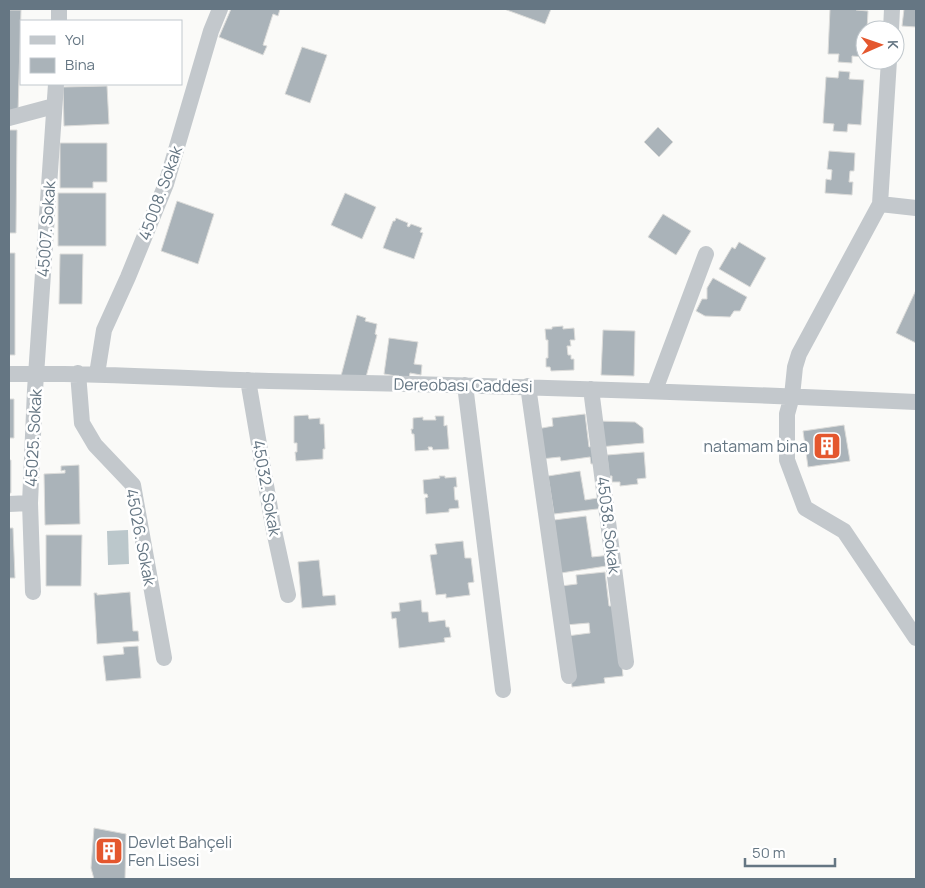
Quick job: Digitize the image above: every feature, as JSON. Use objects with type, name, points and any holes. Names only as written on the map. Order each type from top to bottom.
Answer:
[{"type":"street","name":"45008. Sokak","points":[[97,374],[104,330],[166,184],[211,31],[220,9]]},
{"type":"street","points":[[888,70],[880,204],[800,354],[795,367],[792,396],[787,414],[788,460],[805,508],[844,531],[916,638]]},
{"type":"street","name":"45007. Sokak","points":[[36,373],[56,85]]},
{"type":"street","points":[[9,118],[54,106]]},
{"type":"street","points":[[880,204],[916,208]]},
{"type":"street","points":[[655,390],[706,254]]},
{"type":"street","name":"45025. Sokak","points":[[33,592],[30,503],[36,373]]},
{"type":"street","name":"Dereobası Caddesi","points":[[9,374],[97,374],[248,380],[528,386],[916,402]]},
{"type":"street","name":"45026. Sokak","points":[[78,374],[82,423],[95,445],[133,484],[164,658]]},
{"type":"street","name":"45032. Sokak","points":[[248,380],[273,526],[288,595]]},
{"type":"street","points":[[465,385],[503,690]]},
{"type":"street","points":[[528,386],[569,676]]},
{"type":"street","name":"45038. Sokak","points":[[591,389],[626,662]]},
{"type":"street","name":"45025. Sokak","points":[[9,504],[30,503]]},
{"type":"shaded area","points":[[128,530],[129,564],[108,565],[107,531]]},
{"type":"building","points":[[231,9],[280,9],[278,16],[273,14],[263,45],[267,46],[263,55],[219,37]]},
{"type":"building","points":[[504,9],[551,9],[545,24]]},
{"type":"building","points":[[830,9],[868,11],[868,20],[855,20],[855,56],[852,56],[852,63],[838,62],[839,54],[828,54]]},
{"type":"building","points":[[904,9],[916,9],[916,27],[905,26],[905,20],[903,20]]},
{"type":"building","points":[[9,10],[21,10],[18,112],[9,112]]},
{"type":"building","points":[[302,47],[327,55],[310,103],[285,94]]},
{"type":"building","points":[[839,71],[850,72],[849,79],[864,80],[861,125],[848,124],[847,132],[833,131],[834,124],[823,123],[826,77],[838,78]]},
{"type":"building","points":[[107,86],[109,124],[64,126],[63,87]]},
{"type":"building","points":[[658,127],[673,142],[659,157],[644,142]]},
{"type":"building","points":[[9,130],[17,130],[16,233],[9,233]]},
{"type":"building","points":[[60,143],[107,143],[107,182],[93,182],[93,188],[60,188]]},
{"type":"building","points":[[829,151],[855,153],[854,171],[850,171],[849,182],[853,182],[852,195],[825,193],[826,179],[831,180],[832,170],[827,169]]},
{"type":"building","points":[[58,193],[106,193],[106,246],[58,246]]},
{"type":"building","points":[[345,193],[376,207],[362,239],[331,225]]},
{"type":"building","points":[[177,201],[214,214],[198,264],[161,251]]},
{"type":"building","points":[[663,214],[691,231],[676,255],[648,237]]},
{"type":"building","points":[[396,218],[408,223],[407,226],[409,227],[411,224],[422,228],[420,232],[423,233],[414,259],[383,248],[393,221]]},
{"type":"building","points":[[739,242],[766,258],[750,287],[719,269],[732,247],[735,249]]},
{"type":"building","points":[[9,253],[15,253],[15,355],[9,355]]},
{"type":"building","points":[[60,254],[83,254],[82,304],[59,304]]},
{"type":"building","points":[[713,278],[747,297],[740,311],[734,311],[730,317],[705,316],[696,311],[702,299],[707,299],[707,288]]},
{"type":"building","points":[[916,290],[916,343],[896,333]]},
{"type":"building","points":[[357,315],[366,318],[365,321],[377,324],[375,334],[377,335],[365,381],[341,376]]},
{"type":"building","points":[[563,326],[563,329],[574,328],[575,340],[570,340],[571,346],[567,346],[568,355],[571,355],[571,359],[574,359],[574,370],[551,371],[550,367],[546,367],[548,340],[546,340],[545,329]]},
{"type":"building","points":[[603,330],[635,331],[634,376],[601,375]]},
{"type":"building","points":[[389,338],[418,342],[414,364],[422,365],[421,375],[410,373],[409,378],[384,374]]},
{"type":"building","points":[[9,399],[14,399],[14,438],[9,438]]},
{"type":"building","points":[[585,414],[589,447],[598,445],[600,463],[591,464],[590,457],[561,461],[560,457],[541,459],[537,429],[553,426],[552,418]]},
{"type":"building","points":[[308,415],[309,419],[320,418],[320,424],[324,424],[325,449],[323,449],[323,459],[296,461],[297,443],[294,443],[294,416]]},
{"type":"building","points":[[435,416],[444,416],[444,426],[447,425],[449,449],[433,450],[432,447],[428,447],[429,450],[415,451],[414,434],[412,434],[411,429],[413,429],[413,418],[423,417],[423,420],[436,420]]},
{"type":"building","points":[[596,421],[635,422],[643,428],[644,443],[599,447]]},
{"type":"building","name":"natamam bina","points":[[844,425],[850,461],[808,467],[803,431]]},
{"type":"building","points":[[644,452],[646,478],[637,479],[638,484],[620,486],[620,482],[612,482],[612,476],[609,476],[607,455]]},
{"type":"building","points":[[9,460],[11,460],[11,493],[9,493]]},
{"type":"building","points":[[79,465],[80,524],[45,525],[44,474],[65,473],[65,470],[61,471],[61,466]]},
{"type":"building","points":[[580,471],[585,500],[604,497],[606,508],[554,514],[548,476]]},
{"type":"building","points":[[439,476],[445,476],[445,478],[456,477],[457,487],[454,487],[455,500],[458,500],[459,508],[449,509],[449,512],[426,514],[425,498],[428,497],[427,494],[424,494],[423,480],[440,478]]},
{"type":"building","points":[[586,516],[592,557],[611,555],[613,565],[561,573],[554,520]]},
{"type":"building","points":[[9,528],[13,528],[15,578],[9,578]]},
{"type":"building","points":[[46,535],[82,535],[81,586],[46,586]]},
{"type":"building","points":[[463,541],[465,558],[471,558],[474,582],[468,583],[470,595],[446,598],[446,594],[436,595],[430,555],[437,554],[435,544]]},
{"type":"building","points":[[319,560],[323,596],[335,595],[336,605],[302,608],[298,562]]},
{"type":"building","points":[[605,572],[609,606],[616,606],[623,676],[604,678],[605,683],[572,687],[567,636],[590,633],[589,623],[565,625],[561,586],[577,584],[576,575]]},
{"type":"building","points":[[130,592],[133,631],[138,631],[139,641],[97,644],[94,593],[97,593],[97,595]]},
{"type":"building","points":[[421,600],[422,612],[428,612],[429,622],[445,620],[451,637],[444,638],[445,642],[399,648],[396,618],[392,619],[391,612],[400,611],[399,603]]},
{"type":"building","points":[[138,646],[141,678],[106,681],[103,656],[124,654],[123,647]]},
{"type":"building","name":"Devlet Bahçeli Fen Lisesi","points":[[94,828],[126,834],[125,879],[94,879],[91,868]]},
{"type":"place","name":"natamam bina","points":[[827,446]]},
{"type":"place","name":"Devlet Bahçeli Fen Lisesi","points":[[109,851]]}]
